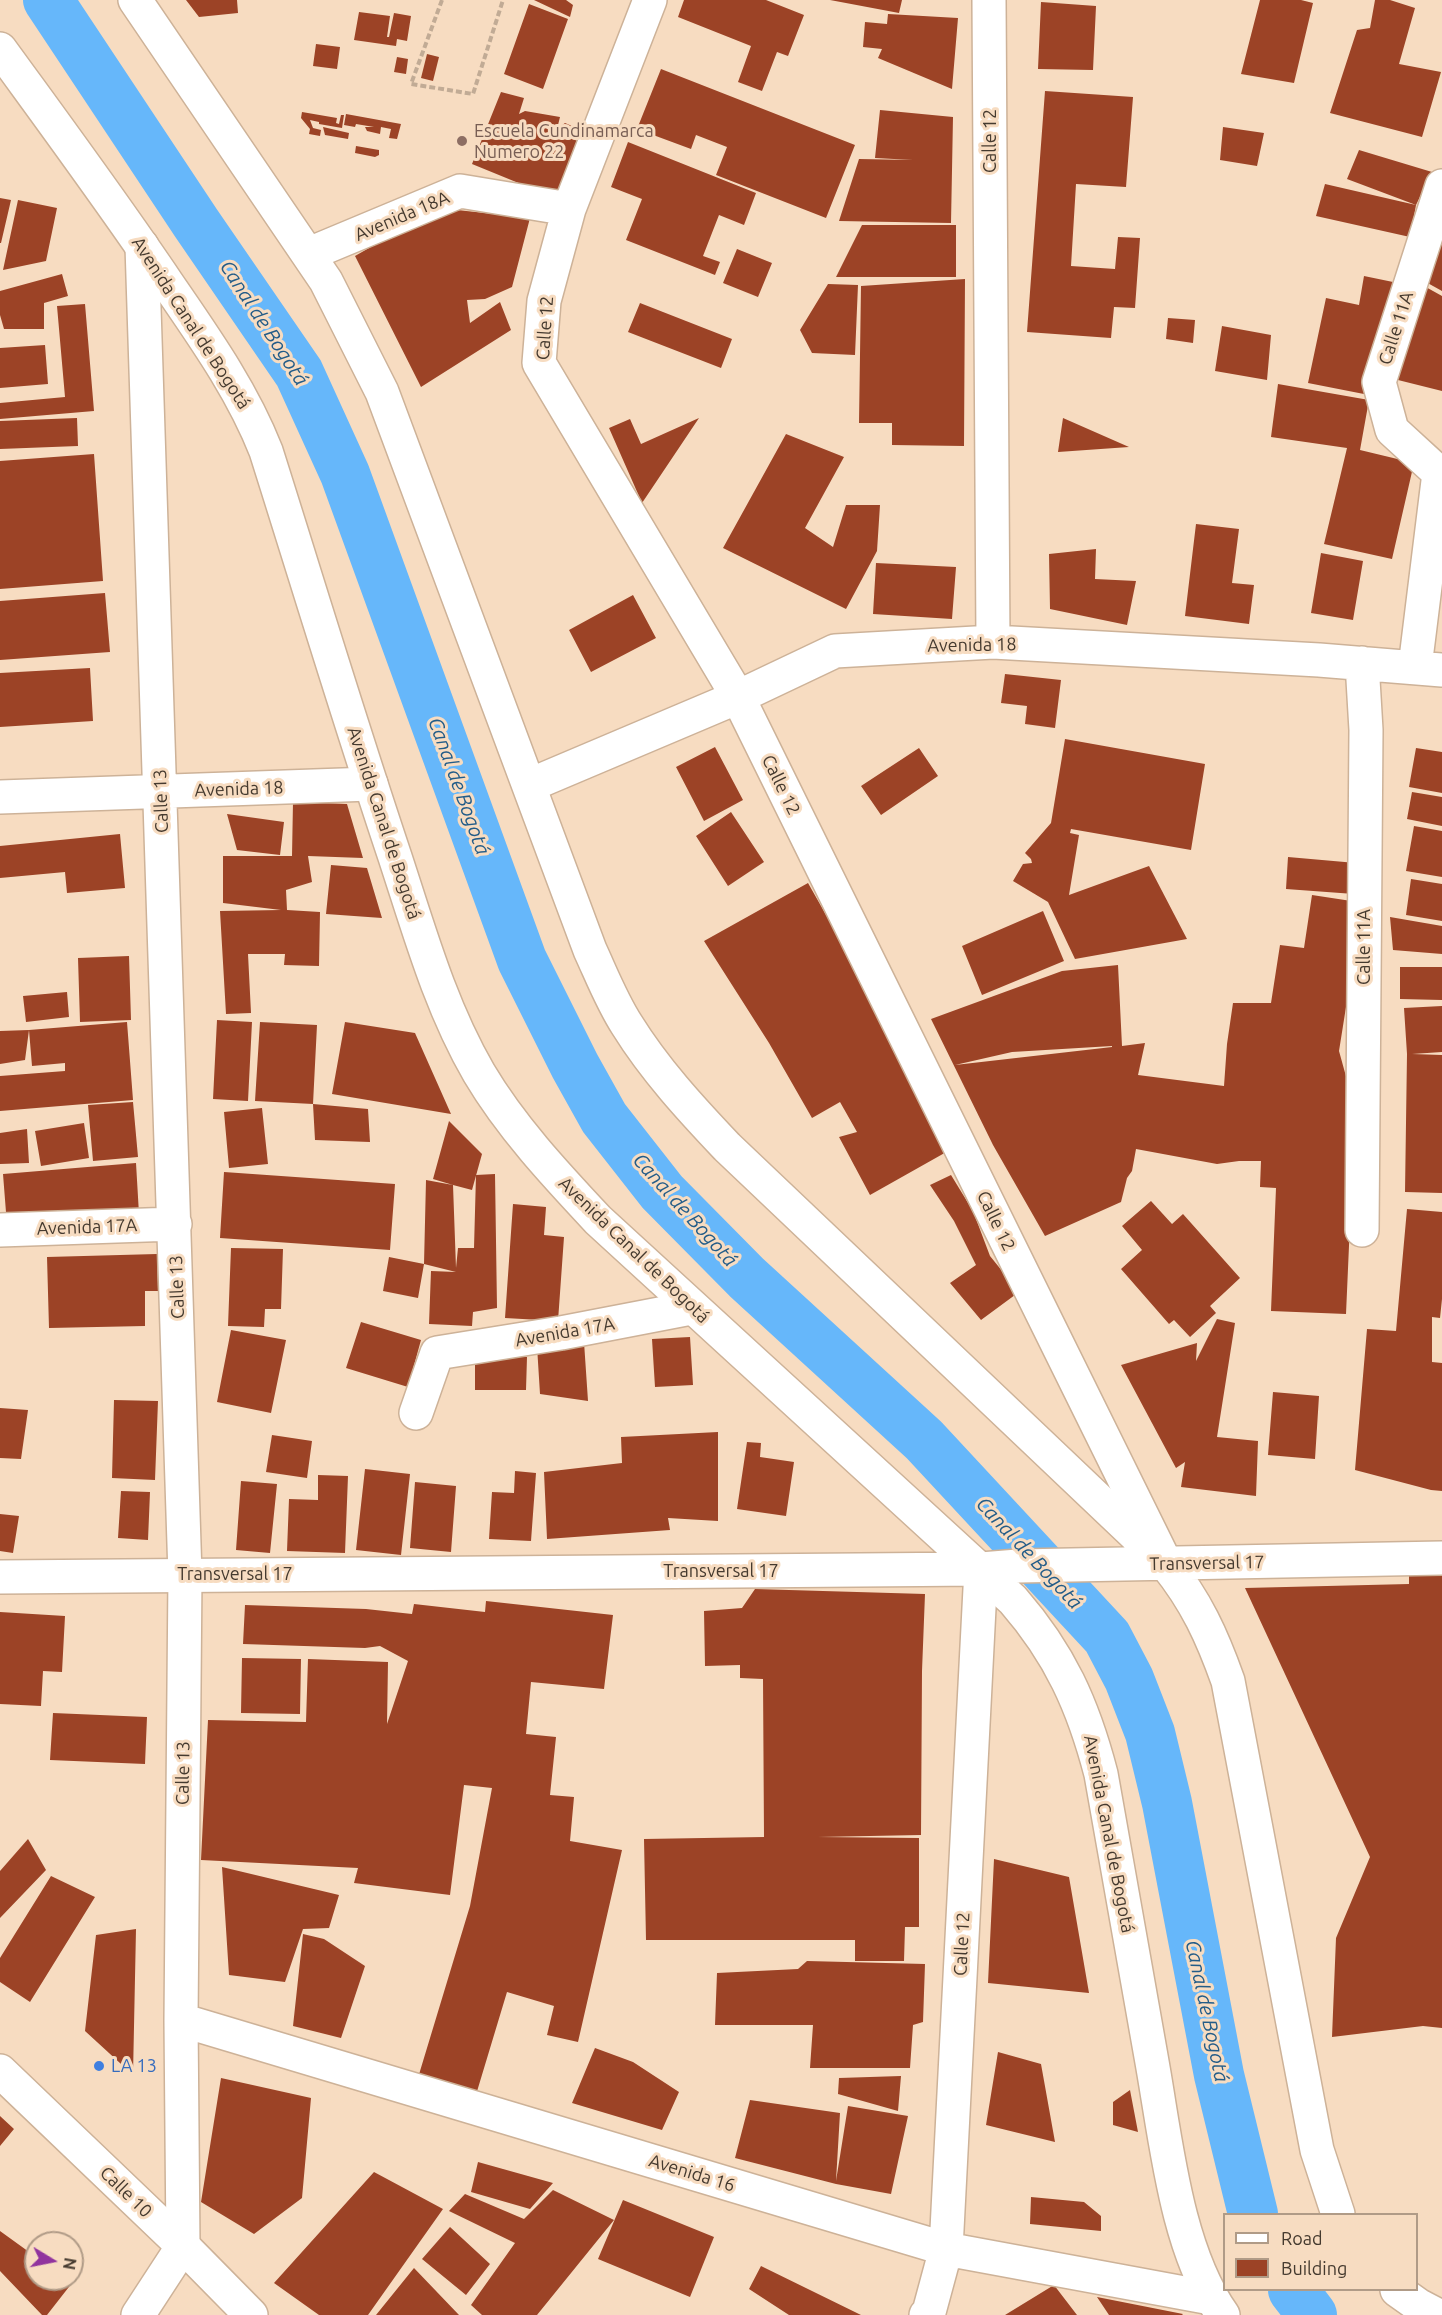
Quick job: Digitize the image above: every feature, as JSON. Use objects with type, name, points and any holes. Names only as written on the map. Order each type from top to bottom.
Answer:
[{"type":"street","points":[[135,0],[309,254],[348,321],[382,392],[590,950],[609,994],[627,1025],[686,1105],[1155,1564],[1188,1591],[1199,1610],[1213,1639],[1228,1681],[1317,2150],[1338,2213]]},
{"type":"street","name":"Calle 12","points":[[650,0],[569,209],[544,301],[539,363],[738,697],[1155,1564]]},
{"type":"street","name":"Calle 12","points":[[989,0],[993,642]]},
{"type":"street","name":"Avenida Canal de Bogotá","points":[[0,49],[142,246],[217,355],[254,419],[370,784],[440,992],[478,1072],[506,1113],[598,1221],[691,1308],[981,1569],[1020,1608],[1068,1678],[1091,1736],[1101,1774],[1174,2184],[1187,2235],[1217,2306]]},
{"type":"street","name":"Calle 11A","points":[[1429,668],[1439,473],[1392,430],[1379,382],[1442,186]]},
{"type":"street","name":"Avenida 18A","points":[[309,254],[460,191],[569,209]]},
{"type":"street","name":"Calle 13","points":[[142,246],[185,1575],[181,2020],[183,2246]]},
{"type":"street","name":"Avenida 18","points":[[530,785],[738,697],[836,651],[993,642],[1429,668]]},
{"type":"street","name":"Calle 11A","points":[[1362,663],[1366,742],[1362,1230]]},
{"type":"street","name":"Avenida 18","points":[[0,797],[370,784]]},
{"type":"street","name":"Avenida 17A","points":[[0,1230],[175,1224]]},
{"type":"street","name":"Avenida 17A","points":[[416,1413],[437,1353],[561,1333],[691,1308]]},
{"type":"street","name":"Transversal 17","points":[[0,1577],[981,1569],[1018,1566],[1442,1558]]},
{"type":"street","name":"Calle 12","points":[[926,2315],[929,2312],[946,2249],[981,1569]]},
{"type":"street","name":"Avenida 16","points":[[181,2020],[946,2249],[1217,2306]]},
{"type":"street","name":"Calle 10","points":[[0,2072],[183,2246],[251,2315]]},
{"type":"street","points":[[138,2315],[183,2246]]},
{"type":"street","points":[[1400,2291],[1418,2305],[1437,2315]]},
{"type":"path","points":[[442,0],[411,84],[473,94],[503,0]]},
{"type":"building","points":[[186,0],[237,0],[238,13],[199,17]]},
{"type":"building","points":[[534,0],[566,0],[573,5],[570,17]]},
{"type":"building","points":[[684,0],[766,0],[804,15],[788,56],[777,52],[762,91],[738,82],[751,46],[678,17]]},
{"type":"building","points":[[830,0],[902,0],[899,13]]},
{"type":"building","points":[[1260,0],[1301,0],[1313,3],[1294,83],[1241,74]]},
{"type":"building","points":[[1375,0],[1390,0],[1415,8],[1399,64],[1441,72],[1422,137],[1330,113],[1357,30],[1370,28]]},
{"type":"building","points":[[1041,2],[1096,6],[1093,70],[1038,69]]},
{"type":"building","points":[[529,4],[568,19],[543,89],[504,74]]},
{"type":"building","points":[[359,12],[390,16],[387,37],[389,37],[394,13],[411,16],[407,41],[397,39],[396,46],[354,40]]},
{"type":"building","points":[[888,14],[958,18],[952,89],[878,58],[882,49],[863,47],[865,22],[887,24]]},
{"type":"building","points":[[316,44],[340,47],[337,69],[313,66]]},
{"type":"building","points":[[427,54],[439,57],[433,81],[421,78]]},
{"type":"building","points":[[397,57],[408,59],[406,74],[394,72]]},
{"type":"building","points":[[661,69],[855,145],[826,218],[716,175],[727,147],[696,135],[691,149],[637,129]]},
{"type":"building","points":[[1045,91],[1133,97],[1126,187],[1076,184],[1071,266],[1115,269],[1118,237],[1140,238],[1135,308],[1114,307],[1111,338],[1027,332]]},
{"type":"building","points":[[501,92],[524,98],[519,114],[525,111],[560,117],[557,129],[565,123],[572,126],[572,133],[568,137],[587,145],[565,202],[472,164]]},
{"type":"building","points":[[880,110],[953,117],[951,223],[839,221],[859,159],[913,160],[875,158]]},
{"type":"building","points":[[302,112],[337,118],[336,123],[339,124],[341,115],[344,115],[342,128],[310,120],[313,128],[321,130],[320,136],[309,134],[310,129],[301,118]]},
{"type":"building","points":[[346,114],[401,124],[397,139],[389,138],[391,129],[381,127],[380,134],[367,131],[365,127],[374,127],[344,125]]},
{"type":"building","points":[[323,127],[349,133],[348,139],[325,135]]},
{"type":"building","points":[[1223,127],[1264,133],[1257,166],[1220,160]]},
{"type":"building","points":[[628,142],[756,193],[744,225],[719,215],[703,256],[720,262],[715,275],[626,240],[642,199],[611,187]]},
{"type":"building","points":[[356,146],[379,150],[379,155],[375,157],[355,153]]},
{"type":"building","points":[[1359,150],[1432,172],[1416,205],[1347,179]]},
{"type":"building","points":[[1325,184],[1416,205],[1410,237],[1316,216]]},
{"type":"building","points":[[0,198],[11,200],[1,243],[0,243]]},
{"type":"building","points":[[18,200],[57,208],[46,261],[3,270]]},
{"type":"building","points":[[439,208],[530,218],[512,287],[485,299],[467,300],[470,323],[500,302],[511,330],[421,387],[355,256]]},
{"type":"building","points":[[862,225],[956,225],[956,277],[836,277]]},
{"type":"building","points":[[1442,232],[1442,291],[1424,281]]},
{"type":"building","points":[[737,249],[772,263],[758,297],[723,283]]},
{"type":"building","points":[[62,274],[68,296],[44,303],[44,329],[4,329],[0,315],[0,291]]},
{"type":"building","points":[[1364,276],[1393,282],[1369,395],[1308,383],[1326,298],[1359,305]]},
{"type":"building","points":[[965,279],[964,446],[892,445],[892,423],[859,423],[861,286]]},
{"type":"building","points":[[828,284],[858,285],[855,355],[812,353],[800,330]]},
{"type":"building","points":[[1424,286],[1442,296],[1442,391],[1390,378]]},
{"type":"building","points":[[640,303],[732,339],[721,368],[628,332]]},
{"type":"building","points":[[85,304],[94,411],[0,419],[0,403],[65,397],[57,306]]},
{"type":"building","points":[[1168,318],[1195,320],[1193,343],[1166,339]]},
{"type":"building","points":[[1222,326],[1271,335],[1267,380],[1215,371]]},
{"type":"building","points":[[45,345],[48,384],[0,388],[0,348]]},
{"type":"building","points":[[1278,384],[1369,400],[1360,450],[1414,463],[1392,559],[1324,544],[1347,448],[1271,437]]},
{"type":"building","points":[[77,418],[78,446],[0,449],[0,421]]},
{"type":"building","points":[[699,418],[642,503],[609,428],[630,419],[641,444]]},
{"type":"building","points":[[1063,418],[1129,447],[1058,452]]},
{"type":"building","points":[[786,434],[844,457],[805,528],[833,547],[846,505],[880,505],[877,551],[846,609],[723,548]]},
{"type":"building","points":[[94,454],[103,581],[0,589],[0,461]]},
{"type":"building","points":[[1196,524],[1239,529],[1232,583],[1254,585],[1249,624],[1185,616]]},
{"type":"building","points":[[1096,549],[1095,579],[1136,581],[1127,625],[1050,609],[1049,554]]},
{"type":"building","points":[[1321,553],[1363,561],[1353,620],[1311,613]]},
{"type":"building","points":[[876,563],[956,567],[952,619],[873,614]]},
{"type":"building","points":[[105,593],[110,652],[0,660],[0,601]]},
{"type":"building","points":[[633,595],[656,638],[591,672],[569,630]]},
{"type":"building","points":[[90,668],[93,721],[0,727],[0,673]]},
{"type":"building","points":[[1005,674],[1061,680],[1055,728],[1025,724],[1027,706],[1001,703]]},
{"type":"building","points":[[1065,739],[1205,764],[1191,850],[1071,829],[1070,833],[1079,835],[1069,895],[1149,866],[1187,939],[1075,959],[1048,902],[1013,881],[1023,864],[1032,863],[1025,853],[1051,823]]},
{"type":"building","points":[[715,747],[743,800],[704,821],[676,767]]},
{"type":"building","points":[[919,748],[938,776],[881,815],[861,786]]},
{"type":"building","points":[[1416,748],[1442,752],[1442,793],[1409,787]]},
{"type":"building","points":[[1412,792],[1442,797],[1442,826],[1407,819]]},
{"type":"building","points":[[293,802],[347,804],[363,858],[308,856],[312,882],[286,890],[287,910],[320,912],[319,966],[284,965],[285,954],[248,954],[251,1013],[226,1014],[220,911],[281,910],[223,903],[223,856],[292,856]]},
{"type":"building","points":[[731,812],[764,862],[728,886],[696,836]]},
{"type":"building","points":[[227,814],[284,822],[280,855],[237,850]]},
{"type":"building","points":[[1414,826],[1442,831],[1442,877],[1406,871]]},
{"type":"building","points":[[120,834],[125,888],[67,893],[65,872],[0,878],[0,846]]},
{"type":"building","points":[[1288,857],[1356,863],[1354,894],[1286,889]]},
{"type":"building","points":[[331,865],[367,868],[382,918],[326,914]]},
{"type":"building","points":[[1411,879],[1442,884],[1442,921],[1406,915]]},
{"type":"building","points":[[808,883],[957,1146],[870,1195],[839,1137],[857,1132],[840,1102],[812,1118],[769,1043],[704,941]]},
{"type":"building","points":[[1312,895],[1358,902],[1357,1008],[1346,1007],[1339,1051],[1355,1109],[1346,1314],[1271,1311],[1276,1188],[1260,1187],[1261,1161],[1217,1164],[1136,1149],[1132,1171],[1127,1178],[1121,1202],[1045,1236],[993,1145],[931,1019],[1062,971],[1118,965],[1122,1046],[1145,1043],[1138,1075],[1224,1086],[1233,1003],[1271,1003],[1280,945],[1304,948]],"holes":[[[1112,1047],[955,1065],[1012,1052]]]},
{"type":"building","points":[[1043,911],[1064,961],[982,995],[962,946]]},
{"type":"building","points":[[1390,917],[1442,926],[1442,954],[1393,950]]},
{"type":"building","points":[[129,956],[131,1020],[80,1022],[78,958]]},
{"type":"building","points":[[1400,967],[1442,967],[1442,1000],[1400,999]]},
{"type":"building","points":[[67,992],[69,1017],[26,1022],[23,996]]},
{"type":"building","points":[[1442,1006],[1442,1052],[1412,1054],[1442,1055],[1442,1193],[1405,1192],[1407,1054],[1404,1008]]},
{"type":"building","points":[[217,1020],[252,1022],[248,1101],[213,1099]]},
{"type":"building","points":[[127,1022],[133,1100],[0,1111],[0,1076],[65,1071],[65,1063],[32,1066],[29,1030]]},
{"type":"building","points":[[260,1022],[317,1025],[313,1104],[255,1101]]},
{"type":"building","points":[[345,1022],[415,1033],[451,1114],[332,1094]]},
{"type":"building","points":[[29,1030],[25,1060],[0,1064],[0,1031]]},
{"type":"building","points":[[133,1102],[138,1157],[93,1161],[88,1105]]},
{"type":"building","points":[[313,1104],[368,1109],[370,1142],[315,1140]]},
{"type":"building","points":[[262,1108],[268,1164],[229,1168],[224,1112]]},
{"type":"building","points":[[449,1121],[482,1154],[476,1175],[495,1174],[497,1308],[473,1312],[472,1326],[429,1324],[431,1271],[456,1272],[424,1264],[426,1180],[453,1185],[433,1179]],"holes":[[[476,1176],[474,1248],[458,1248],[456,1268],[453,1185],[472,1190]]]},
{"type":"building","points":[[84,1123],[89,1158],[41,1166],[35,1131]]},
{"type":"building","points":[[27,1129],[29,1163],[0,1164],[0,1133]]},
{"type":"building","points":[[136,1163],[139,1214],[7,1225],[3,1174]]},
{"type":"building","points":[[224,1172],[395,1184],[390,1250],[220,1238]]},
{"type":"building","points":[[951,1175],[973,1211],[990,1256],[1019,1292],[981,1320],[950,1283],[976,1265],[954,1221],[930,1185]]},
{"type":"building","points":[[1151,1201],[1172,1224],[1183,1214],[1240,1278],[1210,1306],[1216,1313],[1190,1337],[1174,1320],[1169,1324],[1121,1269],[1142,1250],[1122,1226]]},
{"type":"building","points":[[513,1204],[546,1207],[544,1235],[564,1237],[558,1321],[505,1318]]},
{"type":"building","points":[[1407,1209],[1442,1212],[1442,1299],[1440,1318],[1432,1317],[1432,1362],[1442,1363],[1442,1491],[1355,1470],[1367,1329],[1396,1331]]},
{"type":"building","points":[[231,1248],[283,1249],[281,1309],[265,1309],[264,1327],[228,1326]]},
{"type":"building","points":[[157,1254],[158,1291],[145,1291],[145,1326],[49,1328],[47,1257]]},
{"type":"building","points":[[389,1257],[424,1264],[418,1298],[383,1291]]},
{"type":"building","points":[[1217,1319],[1235,1323],[1217,1437],[1258,1441],[1256,1496],[1181,1487],[1185,1462],[1176,1468],[1121,1365],[1197,1343],[1196,1361]]},
{"type":"building","points":[[361,1322],[421,1340],[408,1387],[346,1368]]},
{"type":"building","points":[[231,1330],[286,1340],[271,1413],[217,1402]]},
{"type":"building","points":[[690,1337],[693,1385],[655,1387],[652,1339]]},
{"type":"building","points":[[584,1342],[588,1401],[540,1394],[537,1346]]},
{"type":"building","points":[[475,1357],[527,1357],[526,1390],[475,1390]]},
{"type":"building","points":[[1273,1392],[1319,1396],[1315,1459],[1268,1455]]},
{"type":"building","points":[[114,1400],[158,1401],[155,1480],[112,1478]]},
{"type":"building","points":[[0,1408],[28,1410],[21,1459],[0,1458]]},
{"type":"building","points":[[718,1432],[718,1521],[668,1518],[670,1530],[547,1539],[544,1472],[622,1463],[621,1437]]},
{"type":"building","points":[[272,1435],[312,1441],[307,1478],[266,1472]]},
{"type":"building","points":[[747,1442],[761,1443],[760,1457],[794,1462],[786,1516],[737,1509]]},
{"type":"building","points":[[365,1469],[410,1474],[401,1555],[356,1550]]},
{"type":"building","points":[[515,1471],[536,1473],[531,1541],[489,1539],[492,1492],[514,1493]]},
{"type":"building","points":[[318,1475],[348,1476],[345,1553],[287,1551],[289,1499],[318,1500]]},
{"type":"building","points":[[241,1481],[277,1484],[270,1553],[236,1550]]},
{"type":"building","points":[[415,1482],[456,1486],[451,1552],[410,1548]]},
{"type":"building","points":[[121,1491],[150,1492],[148,1540],[118,1538]]},
{"type":"building","points":[[0,1514],[19,1516],[13,1553],[0,1551]]},
{"type":"building","points":[[1442,1574],[1442,2028],[1423,2026],[1332,2037],[1336,1938],[1370,1857],[1245,1588],[1409,1584],[1409,1575]]},
{"type":"building","points":[[755,1589],[925,1594],[921,1835],[818,1837],[919,1838],[919,1927],[905,1927],[904,1961],[855,1961],[855,1940],[646,1940],[644,1839],[764,1837],[763,1679],[740,1678],[740,1665],[705,1666],[704,1611],[742,1608]]},
{"type":"building","points":[[486,1601],[613,1615],[604,1689],[531,1682],[526,1734],[556,1737],[550,1795],[574,1797],[570,1841],[622,1850],[578,2042],[547,2035],[554,2006],[507,1992],[475,2098],[417,2081],[470,1906],[492,1788],[464,1785],[450,1895],[354,1883],[358,1868],[201,1860],[208,1720],[306,1722],[308,1659],[388,1662],[387,1724],[408,1661],[380,1646],[365,1648],[243,1644],[245,1605],[366,1609],[412,1614],[414,1604],[485,1612]]},
{"type":"building","points":[[0,1612],[65,1616],[62,1672],[43,1671],[41,1706],[0,1704]]},
{"type":"building","points":[[242,1658],[301,1659],[300,1714],[241,1713]]},
{"type":"building","points":[[53,1713],[147,1717],[145,1764],[50,1760]]},
{"type":"building","points":[[28,1839],[46,1870],[0,1918],[0,1871]]},
{"type":"building","points":[[994,1859],[1069,1877],[1089,1993],[988,1983]]},
{"type":"building","points":[[222,1867],[339,1895],[329,1928],[303,1929],[285,1982],[229,1975]]},
{"type":"building","points":[[51,1876],[95,1897],[30,2002],[0,1982],[0,1958]]},
{"type":"building","points":[[136,1929],[133,2075],[85,2031],[96,1935]]},
{"type":"building","points":[[303,1934],[324,1939],[365,1966],[341,2038],[293,2026]]},
{"type":"building","points":[[807,1961],[925,1964],[923,2022],[913,2025],[910,2068],[810,2068],[813,2025],[715,2025],[717,1973],[798,1969]]},
{"type":"building","points":[[595,2048],[633,2062],[679,2092],[662,2130],[572,2103]]},
{"type":"building","points":[[998,2052],[1041,2064],[1055,2142],[986,2125]]},
{"type":"building","points":[[901,2076],[898,2111],[838,2094],[839,2078]]},
{"type":"building","points":[[221,2078],[311,2098],[302,2198],[254,2234],[201,2202]]},
{"type":"building","points":[[1130,2090],[1138,2132],[1113,2125],[1113,2102]]},
{"type":"building","points":[[750,2100],[840,2113],[836,2181],[848,2106],[908,2116],[891,2194],[836,2184],[735,2158]]},
{"type":"building","points":[[0,2116],[14,2129],[0,2146]]},
{"type":"building","points":[[478,2162],[553,2183],[530,2209],[471,2192]]},
{"type":"building","points":[[374,2172],[443,2209],[368,2315],[319,2315],[274,2283]]},
{"type":"building","points":[[553,2190],[614,2220],[537,2315],[482,2315],[471,2305],[515,2243],[449,2211],[465,2194],[524,2219]]},
{"type":"building","points":[[1031,2197],[1084,2202],[1101,2216],[1101,2231],[1030,2224]]},
{"type":"building","points":[[623,2200],[714,2237],[690,2297],[598,2259]]},
{"type":"building","points":[[450,2227],[490,2264],[466,2295],[422,2259]]},
{"type":"building","points":[[0,2231],[24,2248],[24,2291],[66,2291],[47,2315],[42,2315],[0,2271]]},
{"type":"building","points":[[761,2266],[861,2315],[789,2315],[749,2289]]},
{"type":"building","points":[[414,2268],[459,2315],[376,2315]]},
{"type":"building","points":[[1054,2285],[1077,2315],[1005,2315]]},
{"type":"building","points":[[1097,2297],[1183,2314],[1109,2315]]},
{"type":"waterway","name":"Canal de Bogotá","points":[[48,0],[299,373],[345,474],[522,960],[604,1118],[662,1192],[747,1278],[924,1440],[1107,1637],[1129,1679],[1150,1733],[1167,1803],[1219,2075],[1253,2213]]},
{"type":"waterway","name":"Canal de Bogotá","points":[[1294,2291],[1312,2315]]},
{"type":"place","name":"Escuela Cundinamarca Numero 22","points":[[462,141]]},
{"type":"place","name":"LA 13","points":[[99,2066]]}]
